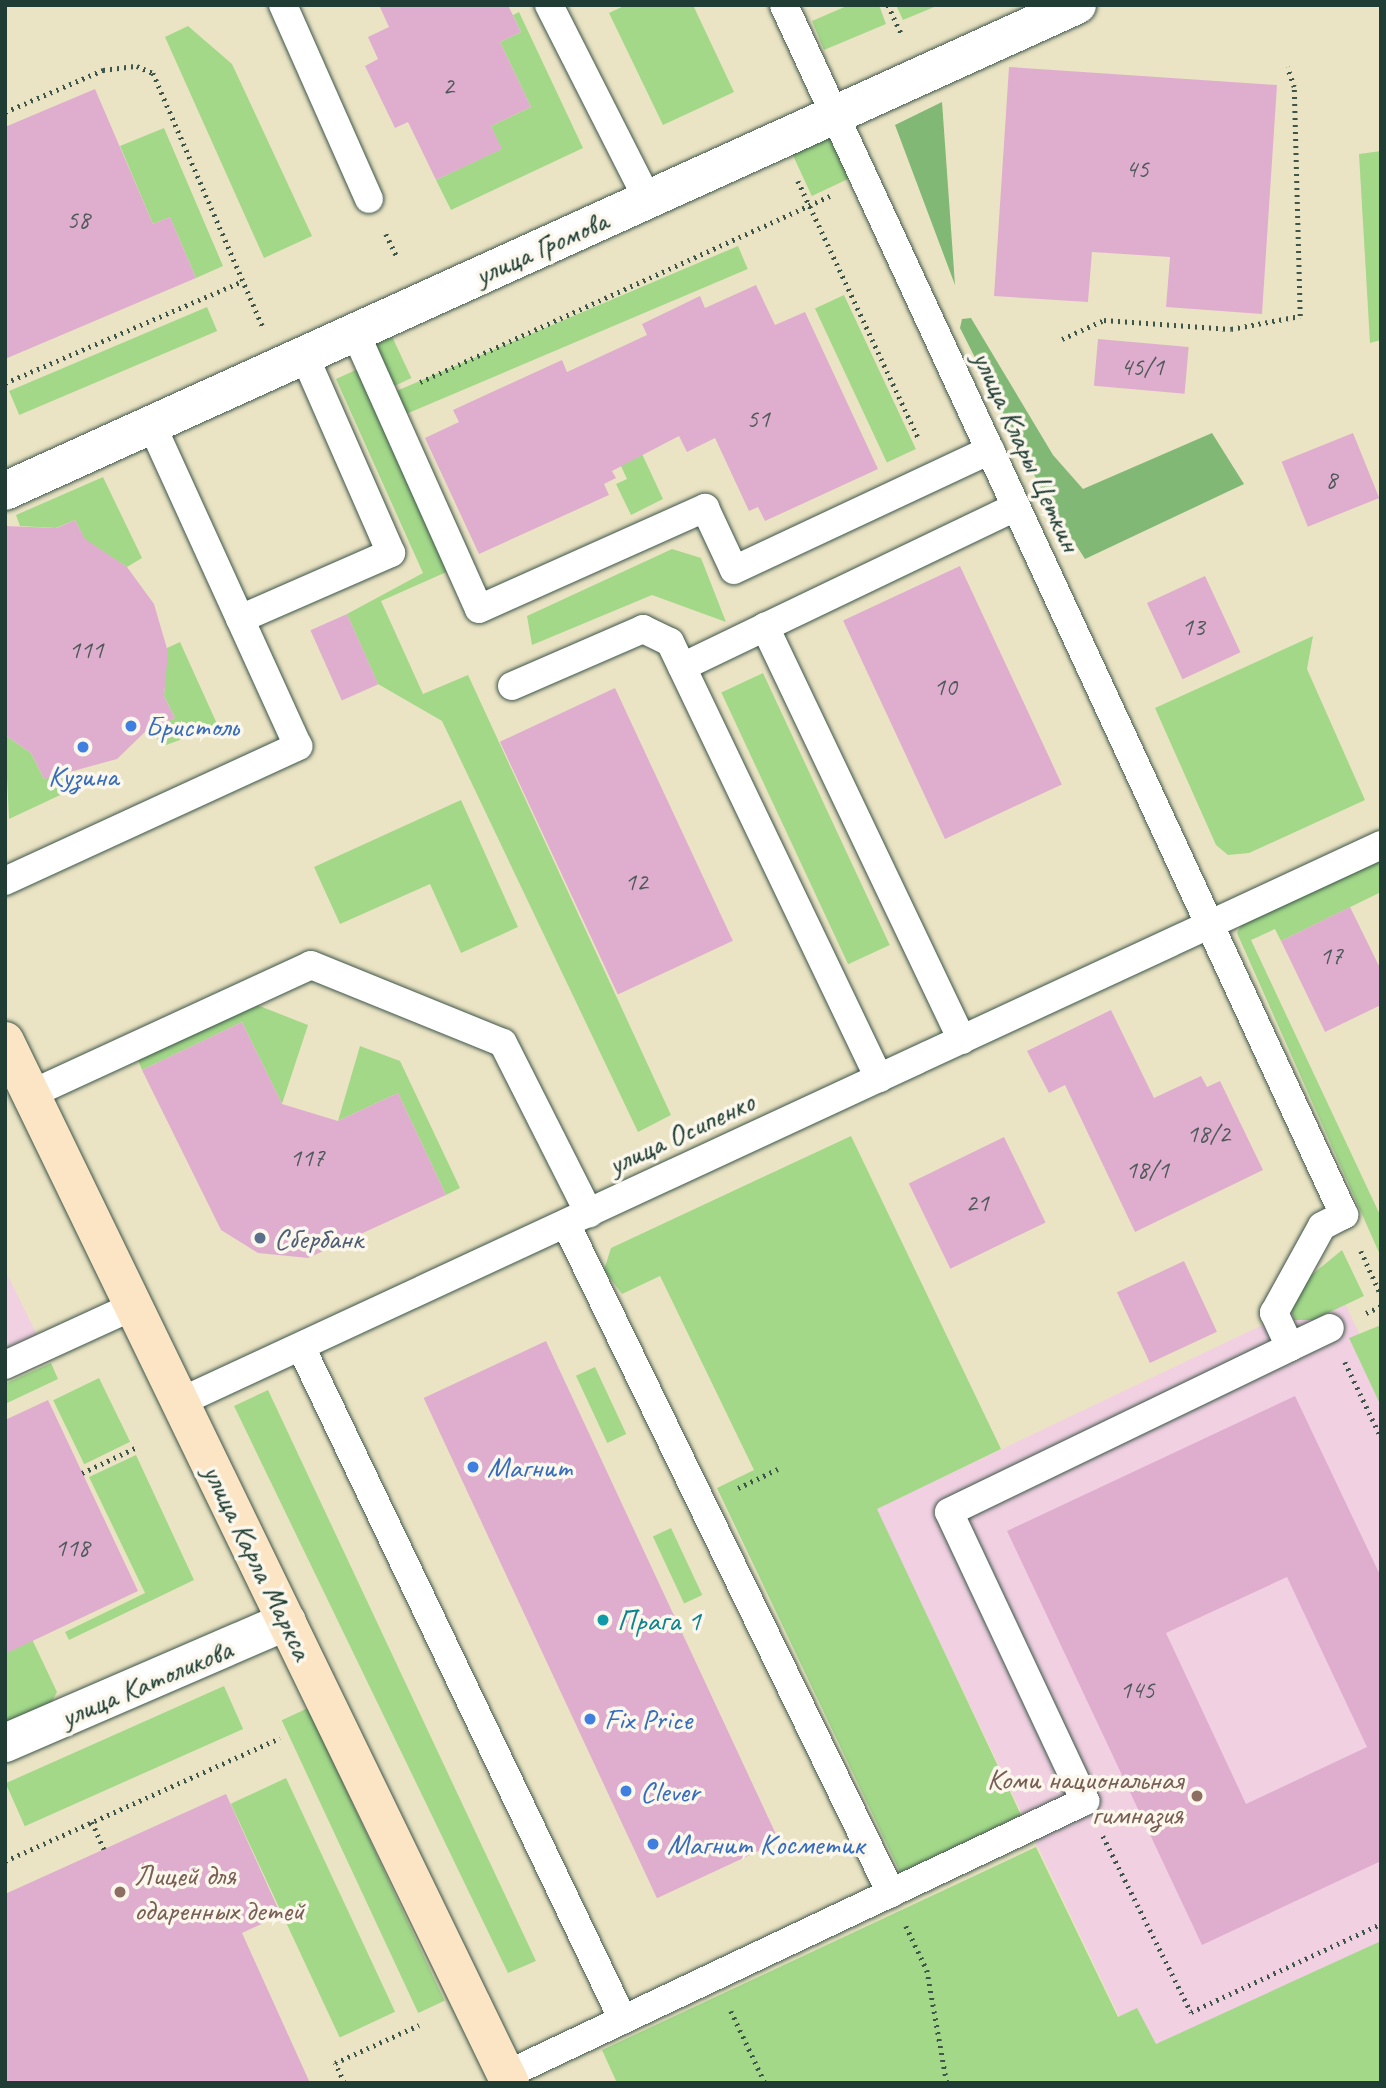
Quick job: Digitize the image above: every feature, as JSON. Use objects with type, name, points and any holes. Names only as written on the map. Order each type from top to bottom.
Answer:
[{"type":"street","name":"улица Громова","points":[[5,491],[1077,5]]},
{"type":"street","name":"улица Карла Маркса","points":[[5,1041],[508,2079]]},
{"type":"street","name":"улица Католикова","points":[[5,1743],[287,1621]]},
{"type":"lane","points":[[283,5],[369,199]]},
{"type":"lane","points":[[549,5],[648,200]]},
{"type":"lane","name":"улица Клары Цеткин","points":[[784,5],[1344,1215]]},
{"type":"lane","points":[[355,332],[479,609],[705,508],[734,570],[990,450]]},
{"type":"lane","points":[[240,619],[391,553],[292,361]]},
{"type":"lane","points":[[5,881],[298,746],[152,425]]},
{"type":"lane","points":[[682,667],[1016,508]]},
{"type":"lane","points":[[765,627],[962,1040]]},
{"type":"lane","points":[[512,686],[643,628],[670,642],[879,1078]]},
{"type":"lane","name":"улица Осипенко","points":[[180,1402],[1381,845]]},
{"type":"lane","points":[[31,1094],[311,965],[503,1042],[577,1219],[891,1893]]},
{"type":"lane","points":[[1290,1348],[1274,1313],[1322,1226],[1344,1215]]},
{"type":"lane","points":[[5,1364],[134,1306]]},
{"type":"lane","points":[[508,2079],[623,2020],[1085,1801],[949,1511],[1330,1328]]},
{"type":"lane","points":[[301,1347],[623,2020]]},
{"type":"path","points":[[888,5],[901,33]]},
{"type":"path","points":[[1062,340],[1104,320],[1231,329],[1300,316],[1294,87],[1287,67]]},
{"type":"path","points":[[5,112],[103,69],[147,68],[243,281],[292,361]]},
{"type":"path","points":[[779,140],[936,475]]},
{"type":"path","points":[[384,398],[865,180]]},
{"type":"path","points":[[5,383],[243,281]]},
{"type":"path","points":[[1344,1215],[1381,1295]]},
{"type":"path","points":[[1330,1328],[1381,1437]]},
{"type":"path","points":[[82,1472],[137,1447]]},
{"type":"path","points":[[5,1861],[279,1738]]},
{"type":"path","points":[[1085,1801],[1191,2012],[1381,1924]]},
{"type":"path","points":[[92,1822],[104,1849]]},
{"type":"path","points":[[891,1893],[927,1970],[947,2083]]},
{"type":"path","points":[[714,1977],[765,2083]]},
{"type":"path","points":[[344,2083],[335,2063],[419,2025]]},
{"type":"shaded area","points":[[5,1270],[47,1355],[5,1374]]},
{"type":"shaded area","name":"Коми национальная гимназия","points":[[1338,1289],[1381,1379],[1381,2083],[1151,2083],[876,1509]]},
{"type":"green space","points":[[626,5],[693,5],[734,92],[663,125],[609,13]]},
{"type":"green space","points":[[849,5],[879,5],[886,24],[824,50],[812,21]]},
{"type":"green space","points":[[896,5],[939,5],[903,20]]},
{"type":"green space","points":[[519,12],[583,148],[451,210],[436,180],[501,149],[491,126],[531,107],[500,42],[521,32],[513,15]]},
{"type":"green space","points":[[188,26],[232,64],[312,236],[264,258],[165,37]]},
{"type":"green space","points":[[942,102],[955,285],[895,125]]},
{"type":"green space","points":[[164,128],[223,266],[196,278],[170,217],[153,224],[120,146]]},
{"type":"green space","points":[[832,128],[854,176],[812,196],[789,148]]},
{"type":"green space","points":[[1381,151],[1381,340],[1370,343],[1359,154]]},
{"type":"green space","points":[[738,246],[748,269],[401,416],[391,393]]},
{"type":"green space","points":[[844,295],[916,449],[887,463],[815,309]]},
{"type":"green space","points":[[207,307],[217,331],[19,415],[9,391]]},
{"type":"green space","points":[[971,318],[1053,455],[1083,489],[1212,433],[1244,484],[1085,559],[1047,500],[960,328],[962,319]]},
{"type":"green space","points":[[389,330],[411,378],[390,388],[367,340]]},
{"type":"green space","points":[[360,368],[451,570],[381,601],[423,694],[468,675],[671,1115],[638,1132],[442,721],[378,684],[347,614],[423,573],[336,379]]},
{"type":"green space","points":[[637,443],[663,499],[631,515],[616,484],[627,479],[615,453]]},
{"type":"green space","points":[[103,477],[142,558],[127,567],[85,540],[75,520],[56,528],[20,526],[16,515]]},
{"type":"green space","points":[[672,549],[701,558],[726,622],[652,595],[532,645],[527,616]]},
{"type":"green space","points":[[1313,636],[1307,669],[1365,800],[1249,853],[1228,855],[1216,845],[1155,708]]},
{"type":"green space","points":[[180,642],[218,726],[166,745],[146,731],[175,718],[164,696],[167,648]]},
{"type":"green space","points":[[763,673],[890,945],[848,964],[721,692]]},
{"type":"green space","points":[[5,735],[31,753],[44,779],[69,767],[71,790],[9,819]]},
{"type":"green space","points":[[461,800],[518,927],[461,953],[430,884],[340,924],[314,867]]},
{"type":"green space","points":[[1381,857],[1381,892],[1281,941],[1275,929],[1251,940],[1381,1217],[1381,1257],[1237,933],[1243,922]]},
{"type":"green space","points":[[257,1005],[308,1025],[282,1104],[242,1022],[142,1070],[138,1060]]},
{"type":"green space","points":[[360,1046],[400,1061],[460,1188],[446,1195],[398,1093],[338,1121]]},
{"type":"green space","points":[[851,1136],[1001,1449],[877,1509],[1021,1815],[901,1874],[717,1488],[754,1470],[660,1276],[622,1294],[604,1270],[611,1248]]},
{"type":"green space","points":[[1342,1250],[1364,1296],[1313,1320],[1294,1320],[1291,1307],[1308,1278]]},
{"type":"green space","points":[[1381,1325],[1381,1406],[1349,1338]]},
{"type":"green space","points":[[51,1363],[58,1379],[5,1404],[5,1384]]},
{"type":"green space","points":[[595,1367],[626,1434],[607,1443],[576,1376]]},
{"type":"green space","points":[[99,1378],[130,1442],[84,1464],[53,1400]]},
{"type":"green space","points":[[268,1390],[536,1961],[508,1973],[234,1406]]},
{"type":"green space","points":[[136,1455],[194,1580],[69,1640],[65,1632],[145,1593],[89,1477]]},
{"type":"green space","points":[[671,1528],[702,1595],[684,1604],[653,1536]]},
{"type":"green space","points":[[5,1582],[57,1692],[51,1703],[5,1723]]},
{"type":"green space","points":[[224,1686],[243,1729],[25,1826],[6,1783]]},
{"type":"green space","points":[[308,1708],[445,2001],[418,2013],[282,1720]]},
{"type":"green space","points":[[286,1778],[395,2012],[340,2038],[231,1804]]},
{"type":"green space","points":[[1036,1847],[1118,2017],[1137,2008],[1156,2044],[1381,1941],[1381,2083],[617,2083],[602,2050]]},
{"type":"building","points":[[379,5],[508,5],[521,32],[500,42],[531,107],[491,126],[502,149],[436,180],[408,122],[395,128],[365,66],[378,59],[368,37],[389,27]]},
{"type":"building","points":[[1009,67],[1277,85],[1262,314],[1166,307],[1170,257],[1092,252],[1088,302],[994,296]]},
{"type":"building","points":[[95,89],[153,224],[170,217],[196,278],[5,359],[5,127]]},
{"type":"building","points":[[756,285],[775,325],[805,312],[878,469],[765,521],[758,507],[749,511],[715,438],[687,452],[679,436],[612,471],[616,478],[604,484],[609,495],[479,554],[425,438],[459,422],[453,410],[562,360],[567,372],[647,335],[642,324],[700,296],[705,308]]},
{"type":"building","points":[[1098,339],[1189,347],[1185,394],[1094,386]]},
{"type":"building","points":[[1353,433],[1379,498],[1308,527],[1282,462]]},
{"type":"building","points":[[75,520],[85,539],[127,567],[154,604],[168,652],[164,696],[175,718],[146,731],[117,759],[44,779],[31,753],[5,735],[5,526],[57,528]]},
{"type":"building","points":[[960,566],[1062,784],[945,839],[843,621]]},
{"type":"building","points":[[1205,576],[1240,652],[1182,679],[1147,603]]},
{"type":"building","points":[[347,614],[378,684],[342,701],[310,630]]},
{"type":"building","points":[[615,688],[733,941],[618,995],[500,742]]},
{"type":"building","points":[[1350,907],[1381,970],[1381,1005],[1325,1032],[1281,941]]},
{"type":"building","points":[[1111,1010],[1154,1098],[1201,1076],[1207,1087],[1220,1081],[1263,1170],[1135,1232],[1065,1085],[1049,1093],[1027,1051]]},
{"type":"building","points":[[242,1022],[282,1104],[338,1121],[398,1093],[446,1195],[308,1258],[258,1253],[221,1230],[142,1070]]},
{"type":"building","points":[[1004,1137],[1046,1222],[950,1269],[909,1183]]},
{"type":"building","points":[[1184,1261],[1217,1332],[1150,1363],[1117,1292]]},
{"type":"building","name":"Прага 1","points":[[546,1341],[779,1841],[657,1898],[424,1398]]},
{"type":"building","points":[[1295,1396],[1381,1577],[1381,1861],[1202,1945],[1007,1531]],"holes":[[[1287,1577],[1367,1747],[1246,1804],[1166,1633]]]},
{"type":"building","points":[[48,1400],[138,1591],[5,1654],[5,1420]]},
{"type":"building","points":[[226,1794],[281,1915],[242,1933],[310,2083],[5,2083],[5,1894]]},
{"type":"place","name":"Бристоль","points":[[131,726]]},
{"type":"place","name":"Кузина","points":[[83,747]]},
{"type":"place","name":"Сбербанк","points":[[260,1238]]},
{"type":"place","name":"Магнит","points":[[473,1467]]},
{"type":"place","name":"Прага 1","points":[[603,1620]]},
{"type":"place","name":"Fix Price","points":[[590,1719]]},
{"type":"place","name":"Clever","points":[[626,1791]]},
{"type":"place","name":"Коми национальная гимназия","points":[[1197,1796]]},
{"type":"place","name":"Магнит Косметик","points":[[653,1844]]},
{"type":"place","name":"Лицей для одаренных детей","points":[[120,1892]]}]
